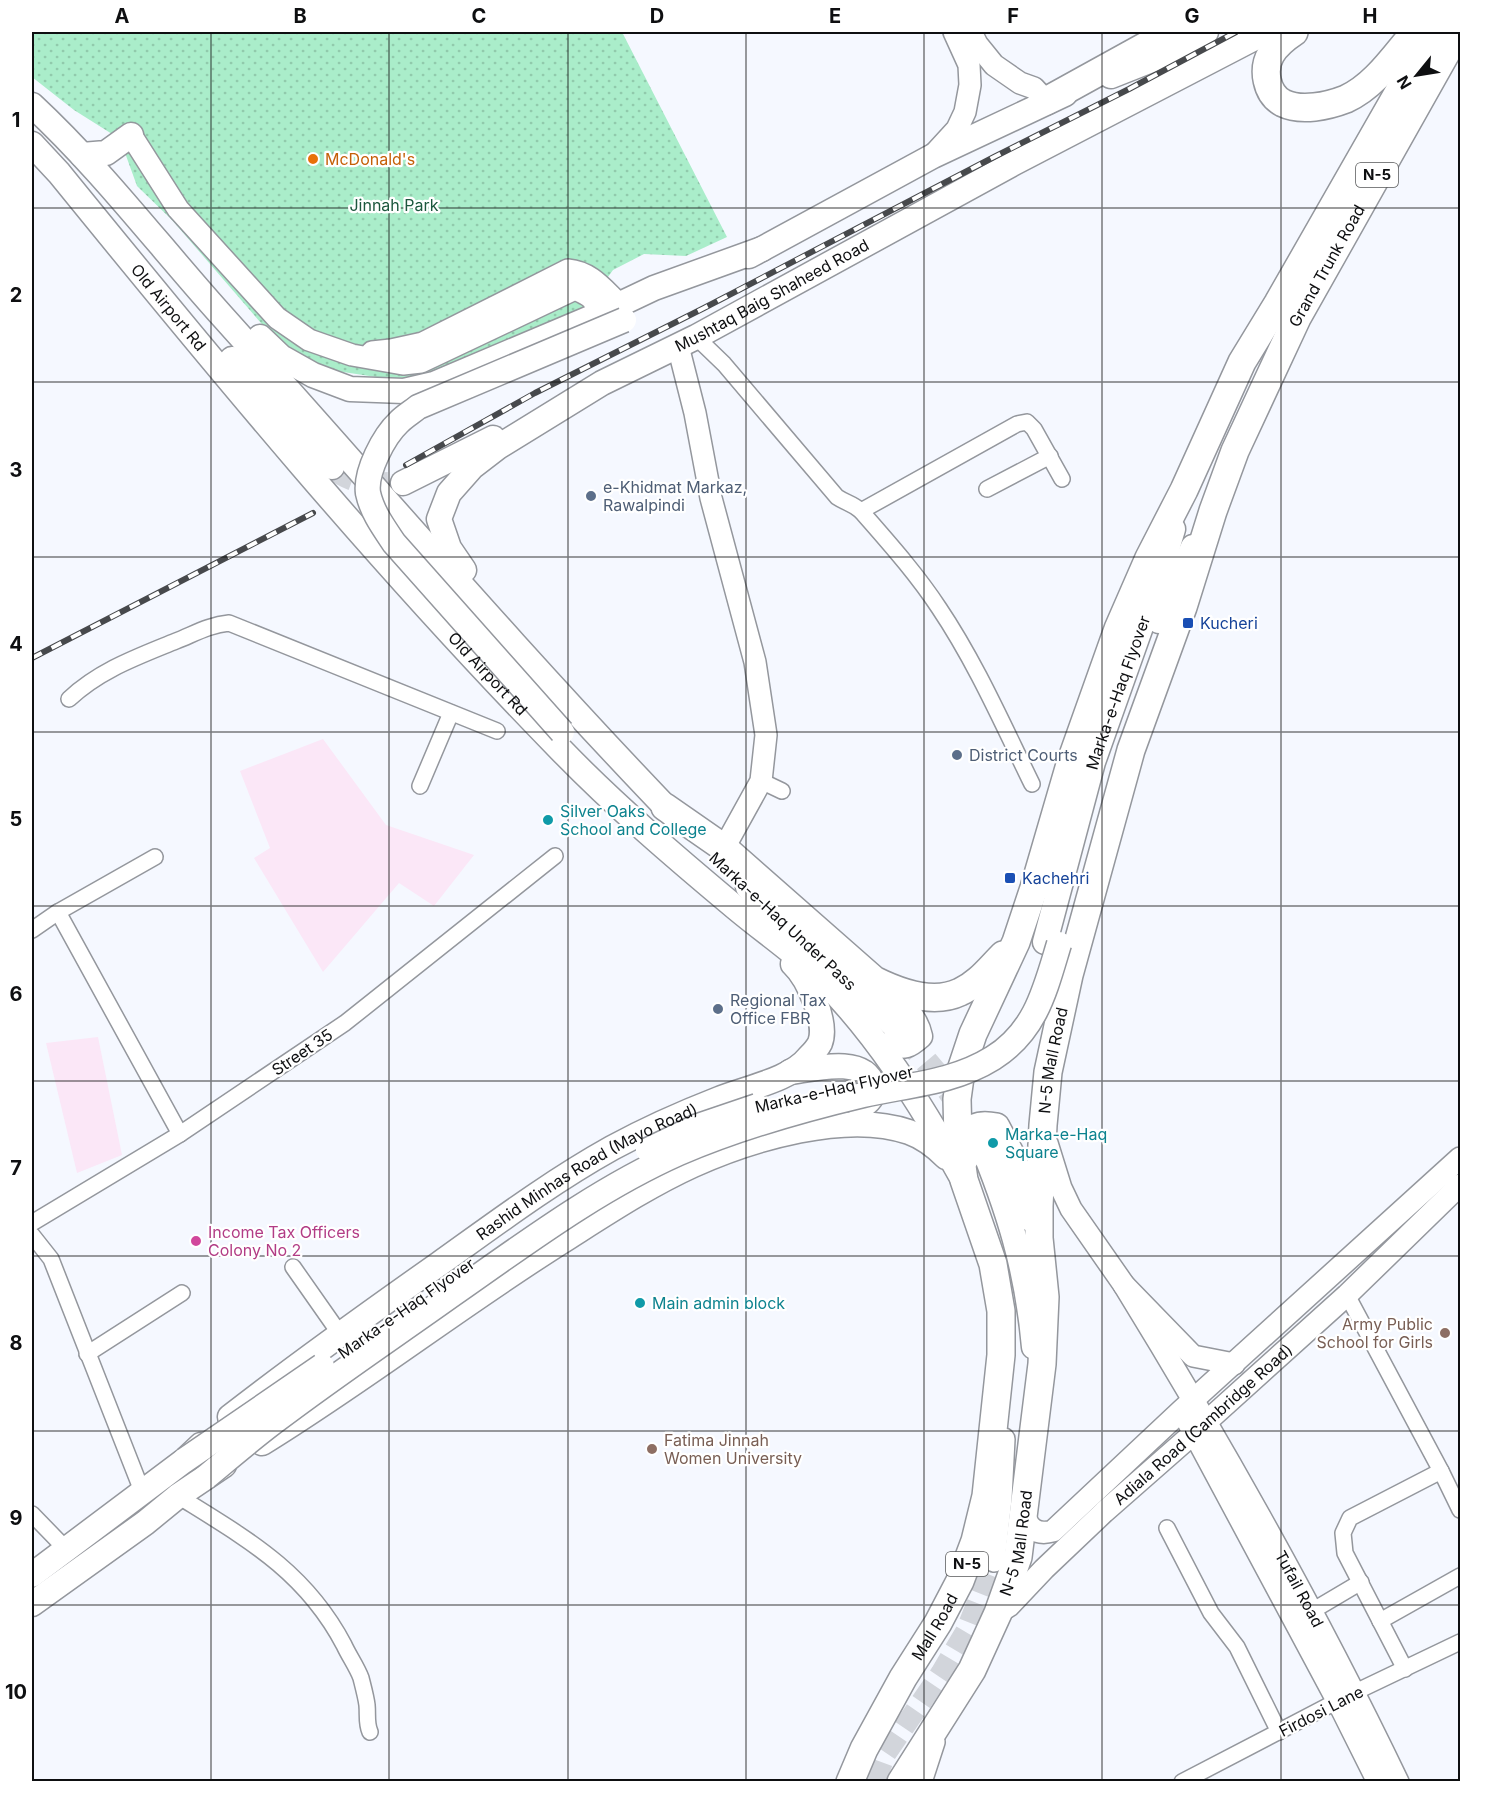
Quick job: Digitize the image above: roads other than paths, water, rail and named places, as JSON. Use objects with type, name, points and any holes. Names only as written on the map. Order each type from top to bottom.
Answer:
[{"type":"highway","points":[[1046,101],[1171,32]]},
{"type":"highway","points":[[1294,32],[1281,41],[1267,64],[1268,85],[1274,96],[1282,103],[1296,107],[1319,106],[1346,98],[1361,90],[1415,32]]},
{"type":"highway","name":"Grand Trunk Road","points":[[964,1180],[958,1139],[957,1099],[961,1070],[973,1034],[1016,942],[1071,761],[1118,629],[1242,362],[1433,32]]},
{"type":"highway","name":"Grand Trunk Road","points":[[1213,511],[1235,451],[1297,318],[1458,32]]},
{"type":"highway","points":[[1407,122],[1461,68]]},
{"type":"highway","name":"N-5 Mall Road","points":[[901,1782],[972,1670],[998,1613],[1018,1557],[1042,1364],[1045,1297],[1039,1238],[1043,1125],[1048,1071],[1058,1022],[1131,750],[1183,607],[1213,511]]},
{"type":"highway","points":[[665,807],[724,848],[874,980],[893,990],[915,995],[942,997],[960,993],[979,980],[1016,942]]},
{"type":"highway","points":[[964,1180],[967,1136],[978,1126],[996,1127],[1013,1159],[1039,1238]]},
{"type":"highway","name":"Mall Road","points":[[850,1782],[864,1749],[960,1581],[975,1541],[986,1496],[1001,1355],[1001,1311],[993,1264],[964,1180]]},
{"type":"main road","points":[[933,156],[957,129],[966,112],[970,85],[969,65],[954,32]]},
{"type":"main road","points":[[971,32],[993,65],[1020,83],[1034,88],[1046,101]]},
{"type":"main road","points":[[625,810],[562,732],[394,543],[373,507],[368,491],[370,472],[386,438],[399,422],[418,407],[762,249],[933,156],[1046,101],[1158,57],[1206,32]]},
{"type":"main road","name":"Mushtaq Baig Shaheed Road","points":[[519,647],[448,548],[439,519],[449,493],[472,467],[498,447],[602,382],[687,342],[1014,163],[1266,32]]},
{"type":"main road","points":[[32,105],[82,155],[418,536],[665,807]]},
{"type":"main road","points":[[82,155],[106,153],[131,135],[178,209],[277,318],[309,340],[352,356],[403,364],[421,362],[575,289],[590,296],[595,302],[597,308],[595,316]]},
{"type":"main road","name":"Old Airport Rd","points":[[32,144],[59,173],[252,408],[393,568],[561,751],[736,908],[813,971],[872,1034],[933,1126],[964,1180]]},
{"type":"main road","points":[[59,173],[168,288],[293,428],[332,467]]},
{"type":"main road","points":[[148,229],[180,254],[281,357],[313,375],[350,389],[404,391],[434,384],[595,316],[621,312]]},
{"type":"main road","points":[[309,340],[371,352],[423,343],[568,270],[584,273],[593,279],[621,312]]},
{"type":"main road","points":[[687,342],[695,413],[711,498],[755,662],[766,735],[761,781],[724,848]]},
{"type":"main road","points":[[404,483],[602,382]]},
{"type":"main road","name":"Marka-e-Haq Flyover","points":[[206,1477],[307,1397],[502,1260],[554,1224],[639,1173],[742,1128],[794,1112],[855,1097],[936,1082],[967,1071],[993,1058],[1016,1040],[1033,1019],[1093,762],[1159,576],[1184,490]]},
{"type":"main road","points":[[393,568],[366,524],[364,515],[370,503],[381,502],[418,536]]},
{"type":"main road","name":"Marka-e-Haq Flyover","points":[[185,1460],[532,1219],[625,1162],[698,1126],[736,1113],[897,1072],[929,1068],[974,1053],[996,1037],[1025,1000],[1052,943],[1069,897],[1089,820],[1135,682],[1166,602],[1213,511]]},
{"type":"main road","name":"Marka-e-Haq Under Pass","points":[[665,807],[699,843],[774,910],[903,1034]]},
{"type":"main road","name":"Rashid Minhas Road (Mayo Road)","points":[[32,1575],[185,1460],[229,1418],[340,1334],[508,1214],[612,1149],[650,1129],[696,1108],[790,1072],[808,1059],[820,1042],[822,1027],[818,1009],[799,969],[736,908]]},
{"type":"main road","points":[[872,1034],[886,1043],[900,1047],[909,1046],[920,1036],[918,1026],[909,1013],[874,980]]},
{"type":"main road","points":[[32,1604],[206,1477],[313,1410],[526,1264],[657,1183],[725,1153],[812,1128],[850,1113],[867,1103],[873,1096],[874,1086],[868,1075],[859,1068],[840,1066],[790,1072]]},
{"type":"main road","points":[[812,1128],[873,1125],[911,1132],[946,1156],[964,1180]]},
{"type":"main road","points":[[1043,1125],[1051,1159],[1071,1209],[1124,1285],[1193,1356],[1234,1364]]},
{"type":"main road","points":[[978,1136],[1001,1192],[1019,1253],[1031,1313],[1038,1394]]},
{"type":"main road","name":"Adiala Road (Cambridge Road)","points":[[1023,1510],[1026,1520],[1034,1530],[1043,1534],[1053,1531],[1188,1405],[1461,1158]]},
{"type":"main road","name":"Adiala Road (Cambridge Road)","points":[[998,1613],[1104,1512],[1347,1295],[1461,1185]]},
{"type":"main road","name":"Tufail Road","points":[[1124,1285],[1188,1405],[1312,1611],[1378,1782]]},
{"type":"main road","points":[[994,1561],[1005,1428],[1001,1355]]},
{"type":"main road","name":"Tufail Road","points":[[1201,1427],[1347,1697],[1398,1782]]},
{"type":"main road","points":[[921,1782],[941,1718]]},
{"type":"street","points":[[687,342],[723,364],[837,497],[844,502],[852,503],[861,511],[905,562],[940,609],[983,685],[1032,784]]},
{"type":"street","points":[[861,511],[1017,424],[1027,422],[1034,429],[1062,478]]},
{"type":"street","points":[[987,489],[1050,456]]},
{"type":"street","points":[[69,699],[84,684],[129,660],[212,625],[229,623],[497,731]]},
{"type":"street","points":[[420,786],[451,713]]},
{"type":"street","points":[[761,781],[782,791]]},
{"type":"street","name":"Street 35","points":[[32,1223],[180,1134],[345,1023],[555,856]]},
{"type":"street","points":[[32,930],[58,912],[155,858]]},
{"type":"street","points":[[58,912],[180,1134]]},
{"type":"street","points":[[32,1235],[51,1259],[142,1491]]},
{"type":"street","points":[[293,1267],[340,1334]]},
{"type":"street","points":[[87,1354],[182,1293]]},
{"type":"street","points":[[1347,1295],[1461,1510]]},
{"type":"street","points":[[1405,1668],[1345,1553],[1342,1533],[1350,1518],[1441,1471]]},
{"type":"street","points":[[178,1496],[240,1534],[292,1575],[309,1593],[334,1627],[360,1677],[367,1705],[367,1726],[370,1732]]},
{"type":"street","points":[[32,1514],[65,1548]]},
{"type":"street","points":[[1167,1528],[1211,1613],[1237,1647],[1279,1732]]},
{"type":"street","points":[[1380,1621],[1461,1576]]},
{"type":"street","points":[[1312,1611],[1361,1582]]},
{"type":"street","name":"Firdosi Lane","points":[[1188,1780],[1347,1697],[1461,1642]]},
{"type":"tunnel","points":[[332,467],[357,480],[384,484],[403,483]]},
{"type":"tunnel","points":[[903,1034],[952,1095]]},
{"type":"tunnel","points":[[875,1782],[885,1755],[941,1673],[966,1631],[994,1561]]},
{"type":"railway","points":[[406,465],[535,393],[704,308],[1236,32]]},
{"type":"railway","points":[[32,658],[313,513]]},
{"type":"place","name":"McDonald's","points":[[313,159]]},
{"type":"place","name":"e-Khidmat Markaz, Rawalpindi","points":[[591,496]]},
{"type":"place","name":"Kucheri","points":[[1188,623]]},
{"type":"place","name":"District Courts","points":[[957,755]]},
{"type":"place","name":"Silver Oaks School and College","points":[[548,820]]},
{"type":"place","name":"Kachehri","points":[[1010,878]]},
{"type":"place","name":"Regional Tax Office FBR","points":[[718,1009]]},
{"type":"place","name":"Marka-e-Haq Square","points":[[993,1143]]},
{"type":"place","name":"Income Tax Officers Colony No 2","points":[[196,1241]]},
{"type":"place","name":"Main admin block","points":[[640,1303]]},
{"type":"place","name":"Army Public School for Girls","points":[[1445,1333]]},
{"type":"place","name":"Fatima Jinnah Women University","points":[[652,1449]]},
{"type":"park label","name":"Jinnah Park","points":[[394,205]]}]
